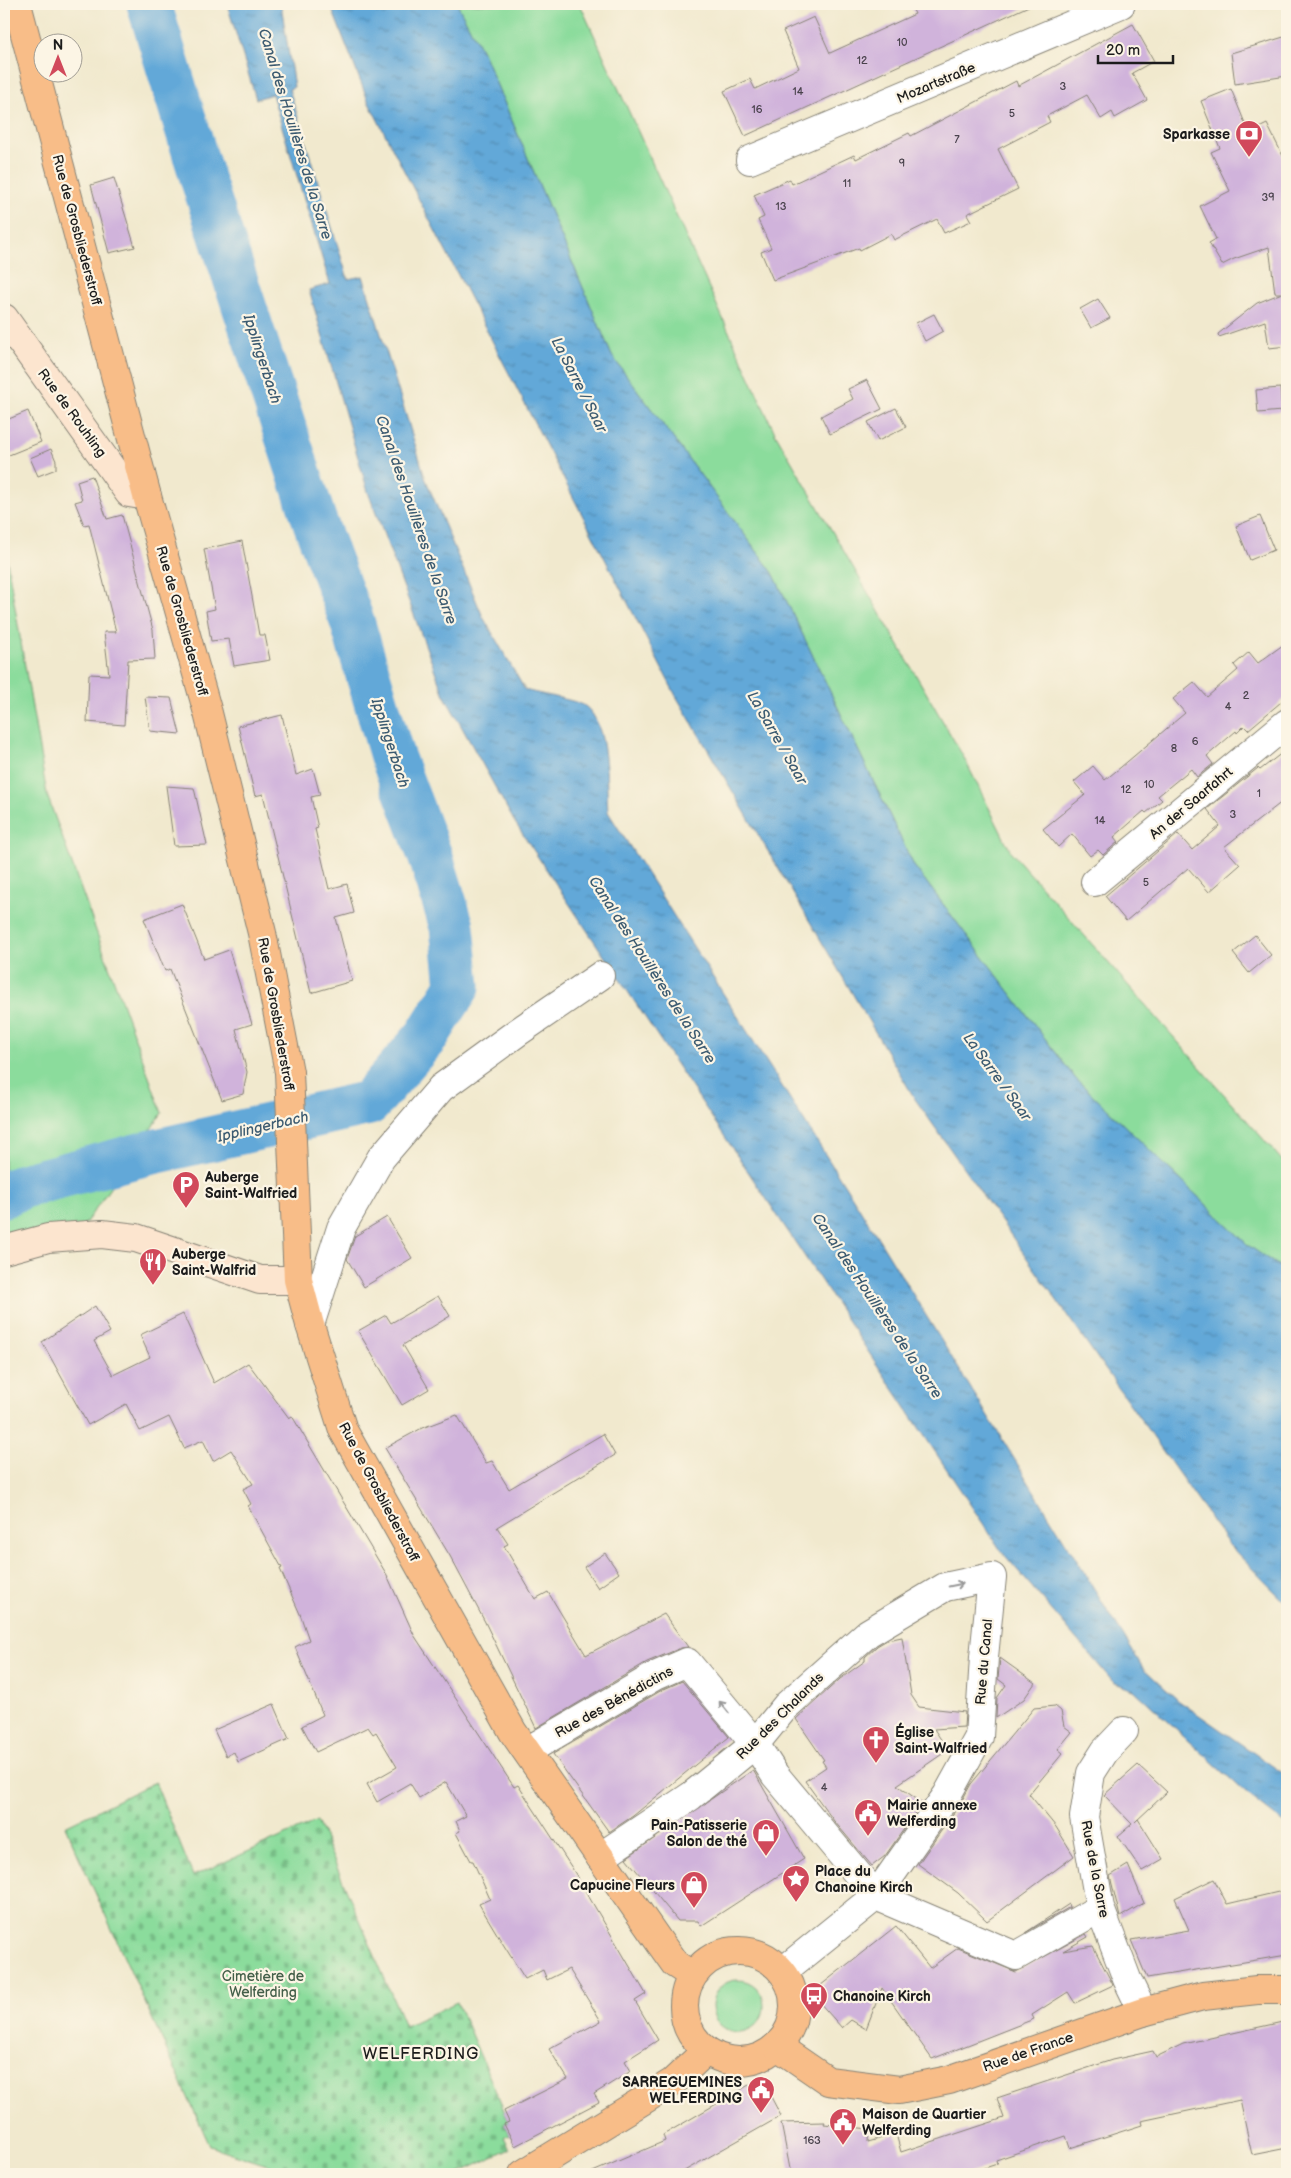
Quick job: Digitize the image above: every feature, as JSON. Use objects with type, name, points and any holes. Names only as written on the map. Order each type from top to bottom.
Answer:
[{"type":"main road","name":"Rue de Grosbliederstroff","points":[[17,4],[147,496],[208,712],[262,933],[289,1072],[295,1174],[298,1280],[343,1430],[513,1732],[675,1964],[692,1975]]},
{"type":"main road","points":[[750,1951],[766,1957],[783,1971],[794,1998],[793,2015],[788,2032],[777,2046],[761,2056],[743,2061],[724,2059],[706,2051],[691,2034],[683,2013],[685,1990],[692,1975],[703,1963],[717,1954],[750,1951]]},
{"type":"main road","name":"Rue de France","points":[[777,2046],[828,2081],[898,2090],[949,2080],[1144,2012],[1203,1996],[1257,1990],[1287,1990]]},
{"type":"main road","points":[[523,2174],[673,2082],[706,2051]]},
{"type":"street","name":"Mozartstraße","points":[[750,160],[1121,4]]},
{"type":"street","name":"Rue de Rouhling","points":[[4,318],[129,493],[147,496]]},
{"type":"street","name":"An der Saarfahrt","points":[[1094,882],[1287,723]]},
{"type":"street","points":[[310,1325],[341,1228],[381,1158],[441,1088],[600,976]]},
{"type":"street","points":[[4,1250],[48,1238],[102,1234],[136,1238],[260,1280],[298,1280]]},
{"type":"street","name":"Rue des Chalands","points":[[600,1857],[691,1796],[755,1744],[786,1706],[868,1633],[945,1587],[992,1577]]},
{"type":"street","name":"Rue du Canal","points":[[876,1896],[947,1796],[979,1737],[992,1577]]},
{"type":"street","name":"Rue des Bénédictins","points":[[526,1751],[656,1676],[687,1662],[755,1744]]},
{"type":"street","name":"Rue de la Sarre","points":[[1124,1731],[1105,1751],[1091,1773],[1084,1817],[1100,1908],[1127,1979],[1144,2012]]},
{"type":"street","points":[[755,1744],[774,1775],[876,1896],[1016,1956],[1100,1908]]},
{"type":"street","points":[[783,1971],[876,1896]]},
{"type":"green space","points":[[457,4],[580,4],[775,433],[963,756],[1011,852],[1287,1166],[1287,1272],[1249,1246],[1075,1078],[914,866],[773,573],[612,356],[484,55]]},
{"type":"green space","points":[[4,543],[47,795],[162,1113],[78,1234],[4,1250]]},
{"type":"green space","name":"Cimetière de Welferding","points":[[155,1782],[193,1876],[317,1821],[405,2026],[457,2002],[509,2122],[504,2124],[509,2134],[504,2137],[510,2149],[457,2174],[287,2174],[285,2171],[210,2146],[65,1826]]},
{"type":"green space","points":[[733,1980],[743,1980],[757,1987],[764,2001],[764,2011],[757,2025],[743,2032],[733,2032],[723,2028],[716,2021],[712,2011],[712,2001],[716,1991],[723,1984]]},
{"type":"water","name":"Canal des Houillères de la Sarre","points":[[227,4],[281,4],[294,87],[289,89],[348,279],[363,276],[426,480],[483,617],[525,690],[581,704],[593,715],[598,726],[605,755],[608,812],[877,1236],[1143,1668],[1179,1701],[1287,1776],[1287,1825],[1246,1793],[1134,1690],[1114,1683],[1002,1552],[514,821],[444,695],[368,492],[309,290],[330,284],[272,94],[256,99]]},
{"type":"water","name":"La Sarre / Saar","points":[[330,4],[457,4],[484,55],[612,356],[773,573],[914,866],[1075,1078],[1249,1246],[1287,1272],[1287,1604],[1229,1545],[915,1099],[676,696],[369,103]]},
{"type":"building","points":[[910,4],[1033,4],[745,136],[724,91],[750,79],[755,89],[799,68],[783,31],[814,17],[830,53],[915,14]]},
{"type":"building","points":[[1133,24],[1154,61],[1132,73],[1147,100],[1115,118],[1112,112],[1101,119],[1087,95],[1047,116],[1050,122],[998,149],[1018,189],[967,214],[971,221],[944,233],[937,219],[894,240],[891,234],[860,250],[859,248],[773,280],[761,252],[771,248],[758,220],[764,217],[754,195],[790,179],[792,184],[854,155],[856,159],[909,133],[911,136],[1016,81],[1018,86]]},
{"type":"building","points":[[1287,36],[1287,76],[1235,84],[1231,53]]},
{"type":"building","points":[[1231,89],[1249,133],[1267,124],[1287,164],[1287,346],[1269,348],[1265,321],[1219,337],[1218,334],[1257,303],[1282,293],[1275,293],[1269,247],[1222,265],[1209,243],[1216,239],[1200,206],[1230,191],[1211,152],[1220,148],[1201,101]]},
{"type":"building","points":[[114,178],[135,247],[109,253],[91,185]]},
{"type":"building","points":[[1098,299],[1110,318],[1091,328],[1080,309]]},
{"type":"building","points":[[934,314],[943,331],[925,341],[916,323]]},
{"type":"building","points":[[867,380],[882,409],[830,434],[821,416],[853,399],[848,389]]},
{"type":"building","points":[[1280,388],[1282,411],[1258,413],[1256,390]]},
{"type":"building","points":[[896,408],[906,427],[878,441],[868,422]]},
{"type":"building","points":[[28,411],[41,442],[4,457],[4,421]]},
{"type":"building","points":[[51,449],[56,461],[56,469],[38,476],[30,458]]},
{"type":"building","points":[[92,476],[107,519],[122,515],[153,630],[155,659],[128,660],[124,725],[87,722],[89,674],[109,675],[104,632],[116,632],[89,524],[84,525],[75,502],[82,500],[77,481]]},
{"type":"building","points":[[1260,516],[1274,550],[1250,560],[1236,526]]},
{"type":"building","points":[[242,541],[259,635],[265,635],[270,660],[234,666],[229,639],[211,641],[206,611],[215,609],[204,549]]},
{"type":"building","points":[[1287,642],[1287,697],[1248,730],[1244,726],[1237,733],[1236,731],[1207,756],[1213,764],[1197,777],[1191,769],[1158,796],[1162,800],[1146,813],[1144,811],[1114,837],[1118,842],[1103,855],[1098,850],[1090,856],[1072,834],[1058,847],[1043,829],[1085,795],[1074,782],[1093,766],[1105,780],[1185,713],[1173,699],[1194,682],[1207,697],[1238,670],[1234,665],[1249,652],[1258,663]]},
{"type":"building","points":[[145,697],[171,698],[180,734],[150,731]]},
{"type":"building","points":[[282,715],[296,775],[313,769],[320,795],[311,797],[318,828],[315,829],[329,889],[347,884],[354,913],[336,918],[352,981],[311,993],[263,794],[255,796],[238,726]]},
{"type":"building","points":[[1287,749],[1287,798],[1224,847],[1240,865],[1209,892],[1188,868],[1126,921],[1105,896],[1178,834],[1192,850],[1220,826],[1207,809],[1258,768],[1260,770]]},
{"type":"building","points":[[166,786],[194,788],[207,845],[174,846]]},
{"type":"building","points":[[182,904],[204,959],[229,950],[252,1024],[236,1029],[247,1072],[243,1094],[222,1100],[170,969],[165,971],[144,919]]},
{"type":"building","points":[[1255,935],[1271,955],[1249,973],[1233,953]]},
{"type":"building","points":[[387,1217],[412,1258],[364,1287],[347,1259],[355,1236]]},
{"type":"building","points":[[438,1296],[450,1316],[403,1345],[429,1389],[402,1405],[358,1331],[386,1315],[391,1323]]},
{"type":"building","points":[[95,1306],[110,1332],[94,1341],[113,1375],[150,1357],[140,1335],[183,1314],[214,1383],[248,1363],[289,1418],[292,1416],[387,1575],[414,1635],[514,1787],[518,1785],[572,1868],[646,1994],[635,2001],[658,2040],[625,2061],[631,2071],[594,2094],[599,2102],[515,2146],[504,2124],[509,2122],[504,2111],[568,2079],[549,2049],[601,2021],[569,1969],[547,1980],[543,1970],[525,1979],[479,1904],[490,1899],[473,1861],[471,1861],[456,1833],[460,1831],[456,1821],[466,1816],[446,1782],[419,1798],[410,1783],[377,1802],[367,1784],[397,1767],[376,1732],[373,1734],[368,1727],[316,1752],[302,1726],[323,1715],[295,1647],[309,1640],[280,1569],[282,1568],[248,1506],[251,1504],[243,1489],[253,1484],[231,1450],[213,1461],[203,1440],[184,1448],[169,1417],[140,1431],[126,1404],[88,1425],[42,1342]]},
{"type":"building","points":[[457,1415],[486,1463],[492,1461],[509,1489],[603,1434],[615,1455],[497,1527],[508,1544],[504,1546],[535,1599],[548,1592],[586,1655],[664,1614],[688,1647],[647,1662],[536,1728],[485,1622],[450,1556],[385,1448],[422,1428]]},
{"type":"building","points":[[605,1553],[619,1573],[598,1588],[584,1567]]},
{"type":"building","points":[[902,1637],[911,1695],[919,1707],[965,1712],[964,1727],[934,1729],[948,1750],[897,1785],[922,1803],[885,1856],[872,1866],[834,1821],[805,1781],[826,1767],[822,1761],[824,1760],[796,1719],[840,1679],[865,1661],[865,1657],[877,1646],[887,1640]]},
{"type":"building","points":[[1000,1658],[1035,1683],[1024,1699],[996,1718],[997,1698],[1006,1685],[998,1679]]},
{"type":"building","points":[[682,1681],[729,1737],[633,1816],[609,1832],[553,1754],[662,1690]]},
{"type":"building","points":[[274,1704],[289,1739],[238,1762],[234,1752],[226,1756],[214,1730]]},
{"type":"building","points":[[1055,1706],[1061,1711],[1064,1726],[1072,1732],[1058,1749],[1063,1753],[1029,1794],[1056,1827],[1074,1856],[987,1921],[958,1893],[918,1864],[960,1804],[971,1784],[1034,1708]]},
{"type":"building","points":[[1138,1765],[1167,1792],[1138,1819],[1163,1859],[1142,1871],[1118,1836],[1132,1824],[1104,1795]]},
{"type":"building","points":[[753,1770],[804,1859],[701,1926],[698,1921],[678,1921],[626,1858]]},
{"type":"building","points":[[1128,1865],[1144,1903],[1120,1917],[1110,1876]]},
{"type":"building","points":[[1214,1879],[1227,1904],[1287,1890],[1287,1955],[1147,1978],[1131,1940],[1189,1930],[1175,1898]]},
{"type":"building","points":[[1069,1904],[1070,1907],[1025,1933]]},
{"type":"building","points":[[896,1926],[930,1968],[958,1948],[1016,1972],[1086,1934],[1088,1937],[1063,1951],[1093,1946],[1113,1985],[1075,2003],[1068,1992],[1032,2015],[1034,2019],[932,2059],[882,1988],[866,2029],[851,2020],[842,2028],[811,1993]]},
{"type":"building","points":[[1287,2021],[1287,2148],[1252,2155],[1240,2100],[1141,2121],[1142,2125],[1070,2148],[1066,2136],[996,2160],[997,2164],[966,2174],[791,2174],[781,2123],[825,2122],[824,2124],[869,2129],[868,2142],[896,2134],[901,2152],[1004,2118],[997,2098],[1112,2060],[1153,2051],[1156,2057],[1183,2044]]},
{"type":"building","points":[[761,2078],[781,2116],[679,2174],[588,2174],[665,2141],[663,2135]]},
{"type":"waterway","name":"Ipplingerbach","points":[[4,1195],[26,1185],[144,1154],[369,1103],[426,1037],[458,986],[452,927],[432,861],[392,756],[352,621],[315,522],[203,181],[149,4]]},
{"type":"place","name":"Sparkasse","points":[[1249,158]]},
{"type":"place","name":"Auberge Saint-Walfried","points":[[186,1209]]},
{"type":"place","name":"Auberge Saint-Walfrid","points":[[153,1286]]},
{"type":"place","name":"Église Saint-Walfried","points":[[876,1764]]},
{"type":"place","name":"Mairie annexe Welferding","points":[[868,1837]]},
{"type":"place","name":"Pain-Patisserie Salon de thé","points":[[766,1857]]},
{"type":"place","name":"Place du Chanoine Kirch","points":[[796,1903]]},
{"type":"place","name":"Capucine Fleurs","points":[[694,1909]]},
{"type":"place","name":"Chanoine Kirch","points":[[814,2020]]},
{"type":"place","name":"SARREGUEMINES WELFERDING","points":[[761,2114]]},
{"type":"place","name":"Maison de Quartier Welferding","points":[[843,2146]]},
{"type":"district","name":"WELFERDING","points":[[421,2054]]}]
